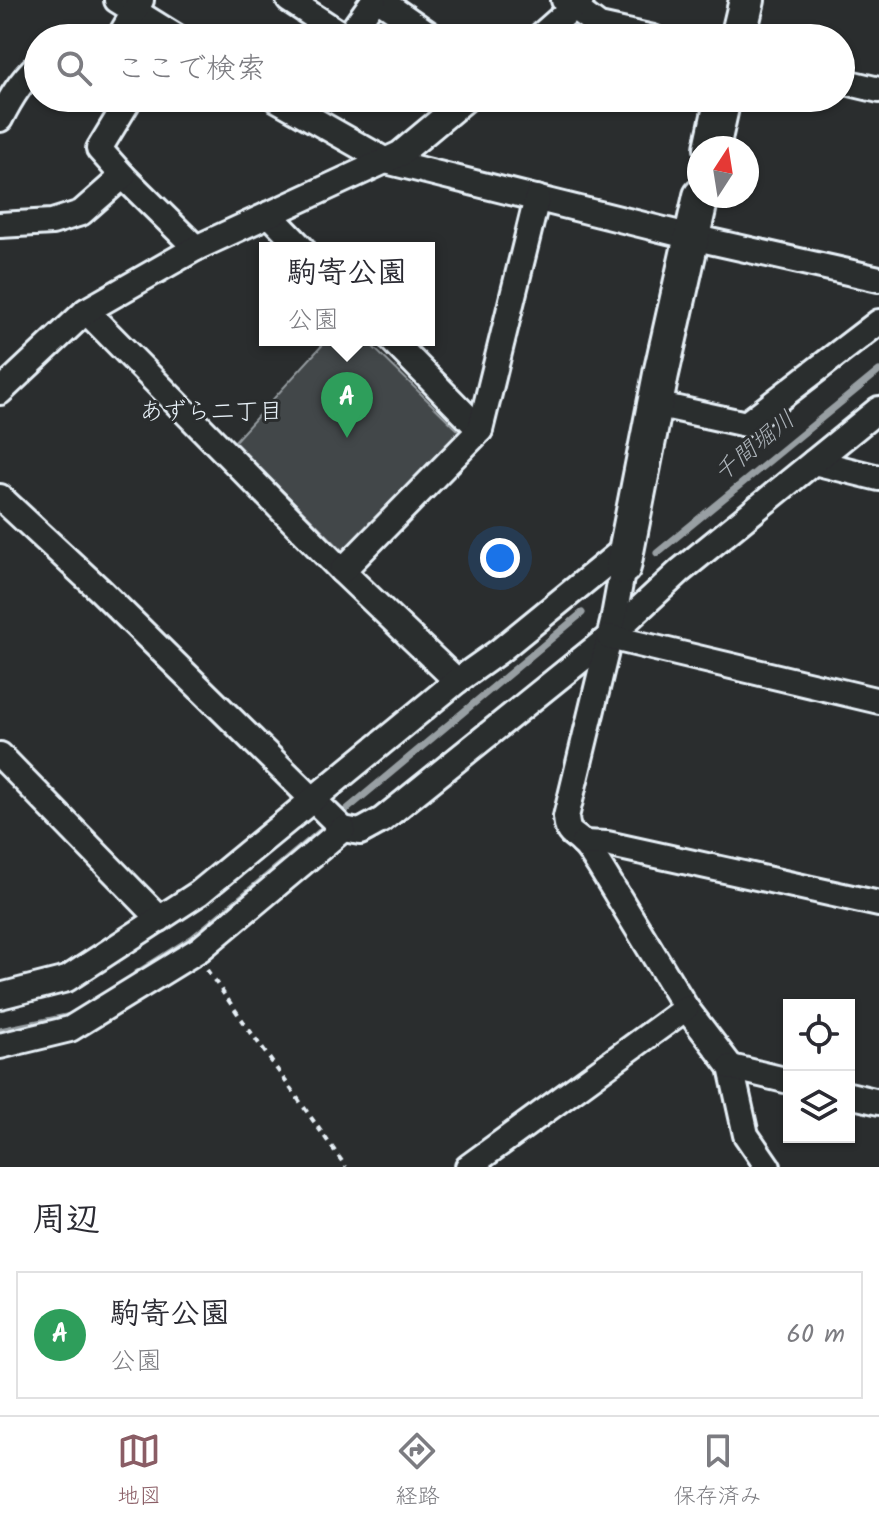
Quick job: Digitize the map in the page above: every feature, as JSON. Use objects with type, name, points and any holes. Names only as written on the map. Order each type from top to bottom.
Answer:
[{"type":"street","points":[[289,0],[326,24]]},
{"type":"street","points":[[358,24],[377,0],[414,24]]},
{"type":"street","points":[[741,24],[747,0]]},
{"type":"street","points":[[551,24],[572,2],[597,24]]},
{"type":"street","points":[[124,24],[131,4],[159,24]]},
{"type":"street","points":[[0,119],[24,78]]},
{"type":"street","points":[[855,84],[879,90]]},
{"type":"street","points":[[121,112],[99,149],[196,248]]},
{"type":"street","points":[[307,112],[386,161],[692,237],[879,279]]},
{"type":"street","points":[[0,392],[86,311],[196,248],[400,154],[450,112]]},
{"type":"street","points":[[715,136],[720,112]]},
{"type":"street","points":[[0,225],[52,222],[81,213],[123,176]]},
{"type":"street","points":[[342,571],[480,430],[537,198]]},
{"type":"street","points":[[698,208],[655,404],[609,637],[566,817],[572,837],[583,843],[599,865],[686,1008],[731,1067],[746,1135],[768,1167]]},
{"type":"street","points":[[269,214],[296,242]]},
{"type":"street","points":[[86,311],[342,571],[457,681]]},
{"type":"street","points":[[655,404],[746,424],[879,322]]},
{"type":"street","points":[[398,346],[480,430]]},
{"type":"street","points":[[0,497],[100,590],[342,828],[360,832],[382,820],[609,637],[680,571],[879,409]]},
{"type":"street","points":[[814,462],[879,478]]},
{"type":"street","points":[[0,996],[67,979],[199,893],[317,804],[457,681],[626,556]]},
{"type":"street","points":[[609,637],[879,701]]},
{"type":"street","points":[[0,755],[160,919]]},
{"type":"street","points":[[0,1046],[70,1029],[194,953],[342,828]]},
{"type":"street","points":[[583,843],[607,844],[879,904]]},
{"type":"street","points":[[468,1167],[686,1008]]},
{"type":"street","points":[[731,1067],[783,1080]]},
{"type":"street","points":[[855,1096],[879,1102]]},
{"type":"path","points":[[194,953],[346,1167]]},
{"type":"shaded area","points":[[322,346],[372,346],[461,433],[347,555],[234,442]]},
{"type":"waterway","name":"千間堀川","points":[[657,553],[879,371]]},
{"type":"waterway","points":[[136,974],[193,938],[582,613]]},
{"type":"waterway","points":[[0,1031],[75,1013]]},
{"type":"place","name":"駒寄公園","points":[[347,438]]},
{"type":"district","name":"あずら二丁目","points":[[211,412]]}]
